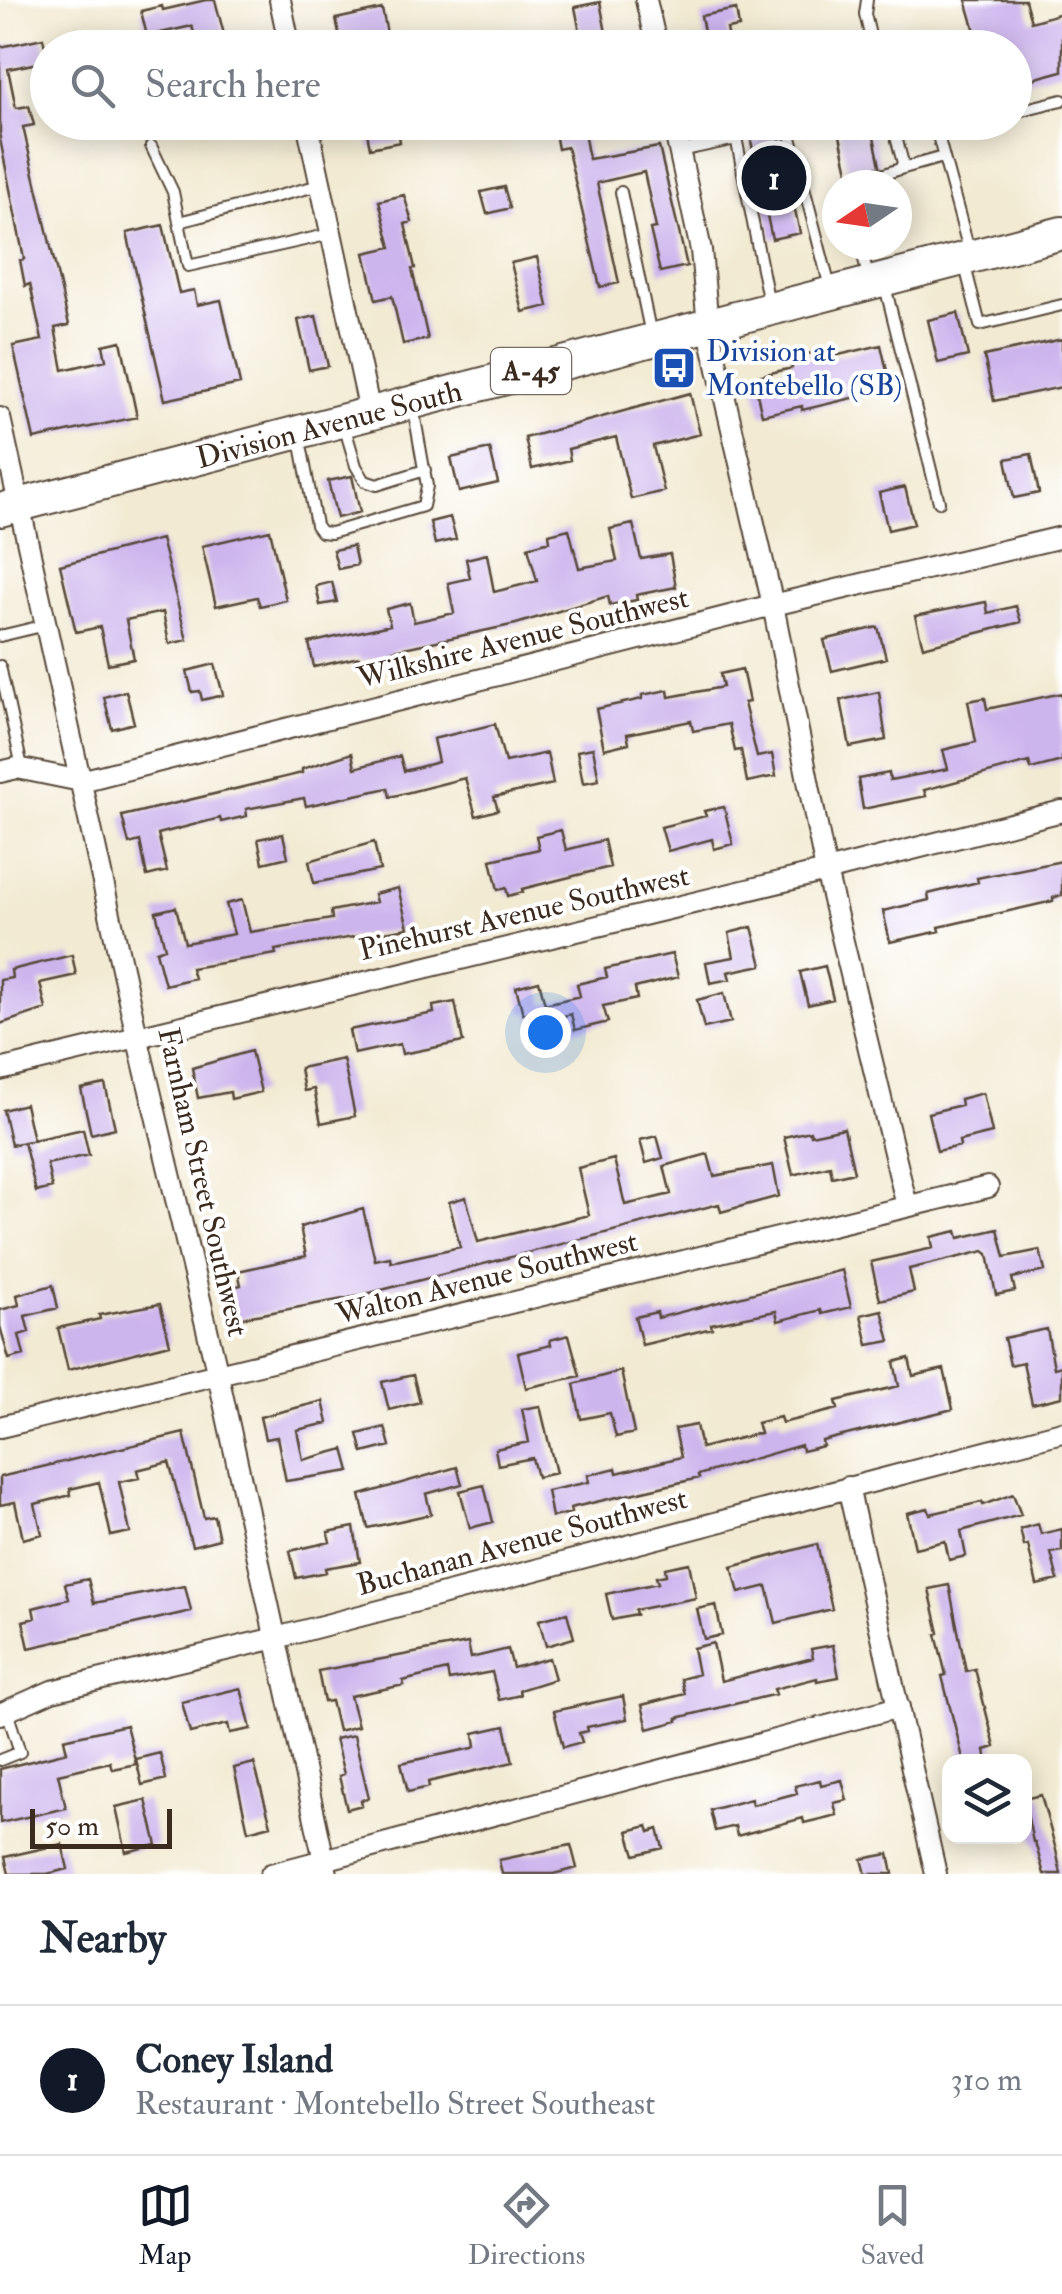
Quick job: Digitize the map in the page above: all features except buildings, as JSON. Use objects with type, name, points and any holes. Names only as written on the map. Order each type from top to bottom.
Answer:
[{"type":"main road","name":"Division Avenue South","points":[[10,507],[1061,235]]},
{"type":"street","points":[[280,0],[286,30]]},
{"type":"street","points":[[646,0],[652,30]]},
{"type":"street","points":[[311,140],[331,234],[356,415]]},
{"type":"street","points":[[677,140],[701,250],[708,326],[773,605],[826,871],[907,1206]]},
{"type":"street","name":"Farnham Street Southwest","points":[[0,418],[10,507],[46,625],[137,1036],[218,1375],[325,1868]]},
{"type":"street","name":"Wilkshire Avenue Southwest","points":[[0,772],[22,769],[81,782],[773,605],[1062,537]]},
{"type":"street","name":"Pinehurst Avenue Southwest","points":[[0,1070],[1062,811]]},
{"type":"street","name":"Walton Avenue Southwest","points":[[0,1426],[988,1187]]},
{"type":"street","name":"Buchanan Avenue Southwest","points":[[4,1713],[52,1691],[276,1638],[1062,1432]]},
{"type":"street","points":[[848,1487],[936,1874]]},
{"type":"street","points":[[272,1874],[325,1868],[899,1707]]},
{"type":"lane","points":[[868,0],[865,14],[869,30]]},
{"type":"lane","points":[[1032,108],[1062,100]]},
{"type":"lane","points":[[679,152],[732,140]]},
{"type":"lane","points":[[736,140],[770,310]]},
{"type":"lane","points":[[792,140],[832,294]]},
{"type":"lane","points":[[896,140],[900,169]]},
{"type":"lane","points":[[939,140],[980,325],[1062,305]]},
{"type":"lane","points":[[151,146],[173,192],[188,266],[331,234]]},
{"type":"lane","points":[[897,170],[943,157]]},
{"type":"lane","points":[[179,222],[320,185]]},
{"type":"lane","points":[[622,192],[652,340]]},
{"type":"lane","points":[[867,260],[939,502]]},
{"type":"lane","points":[[299,431],[311,504],[321,532],[332,533],[422,506],[426,499],[425,470],[412,401]]},
{"type":"lane","points":[[356,415],[356,466],[365,481],[377,484],[425,470]]},
{"type":"lane","points":[[0,636],[46,625]]},
{"type":"lane","points":[[0,666],[22,769]]},
{"type":"lane","points":[[0,1760],[20,1752],[4,1713]]},
{"type":"place","name":"Coney Island","points":[[774,178]]},
{"type":"place","name":"Division at Montebello (SB)","points":[[674,368]]}]
